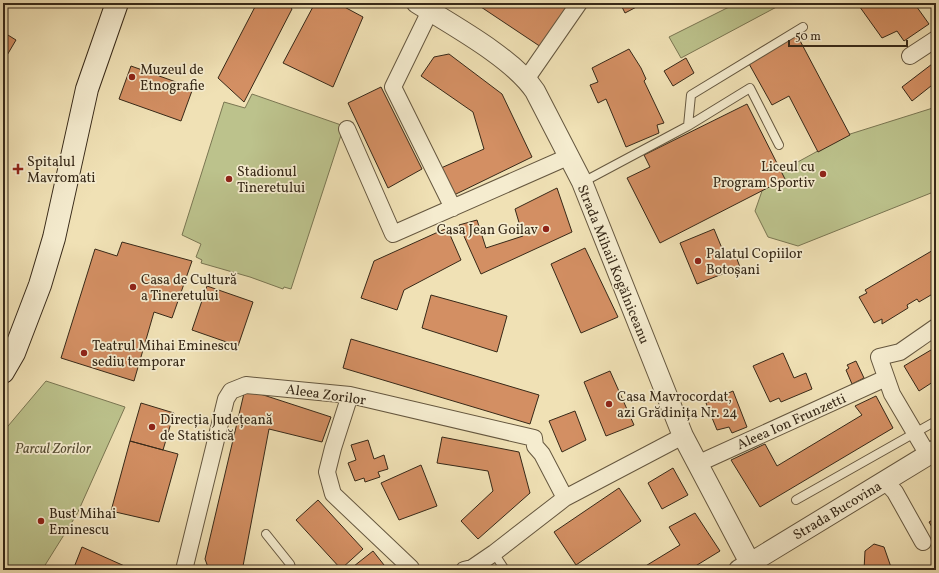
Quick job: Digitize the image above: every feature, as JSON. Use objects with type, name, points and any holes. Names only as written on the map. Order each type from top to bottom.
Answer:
[{"type":"main road","points":[[3,372],[14,353],[40,285],[54,238],[87,89],[117,3]]},
{"type":"street","points":[[527,78],[579,3]]},
{"type":"street","points":[[423,7],[394,87],[453,208]]},
{"type":"street","name":"Strada Mihail Kogălniceanu","points":[[423,7],[497,54],[527,78],[536,91],[582,182],[683,436],[748,568]]},
{"type":"street","points":[[910,56],[936,39]]},
{"type":"street","points":[[347,129],[393,234],[570,156]]},
{"type":"street","points":[[932,453],[915,434],[892,394],[879,357],[900,352],[936,327]]},
{"type":"street","name":"Aleea Ion Frunzetti","points":[[696,464],[886,378]]},
{"type":"street","name":"Aleea Zorilor","points":[[184,570],[226,399],[231,392],[246,385],[350,395],[534,438],[535,446],[542,454],[564,498]]},
{"type":"street","points":[[350,395],[327,472],[333,494],[413,569]]},
{"type":"street","points":[[464,570],[472,568],[494,553],[564,498],[683,436]]},
{"type":"street","name":"Strada Bucovina","points":[[748,568],[932,453]]},
{"type":"street","points":[[885,481],[895,492],[923,542]]},
{"type":"lane","points":[[688,126],[691,95],[803,27]]},
{"type":"lane","points":[[582,182],[688,126],[750,88],[779,145]]},
{"type":"lane","points":[[796,500],[936,421]]},
{"type":"lane","points":[[266,534],[290,564],[292,570]]},
{"type":"lane","points":[[494,553],[505,570]]},
{"type":"green space","points":[[737,3],[784,3],[681,58],[669,37]]},
{"type":"green space","points":[[252,94],[344,126],[291,289],[284,287],[283,289],[250,277],[201,263],[202,260],[196,257],[201,244],[182,235],[224,102],[245,108]]},
{"type":"green space","points":[[936,107],[936,191],[798,246],[768,237],[755,211],[762,191],[774,175],[847,135]]},
{"type":"green space","name":"Parcul Zorilor","points":[[46,381],[125,407],[77,514],[42,570],[3,570],[3,432]]},
{"type":"building","points":[[257,3],[288,3],[292,9],[244,102],[218,78]]},
{"type":"building","points":[[315,3],[337,3],[363,17],[333,87],[283,63]]},
{"type":"building","points":[[475,3],[570,3],[541,47]]},
{"type":"building","points":[[620,3],[644,3],[625,13]]},
{"type":"building","points":[[857,3],[914,3],[929,24],[904,41],[897,31],[882,38]]},
{"type":"building","points":[[3,32],[16,40],[3,62]]},
{"type":"building","points":[[797,35],[850,135],[818,152],[789,96],[772,105],[748,62]]},
{"type":"building","points":[[629,49],[641,68],[646,79],[644,81],[664,123],[657,125],[659,133],[626,147],[606,99],[598,103],[590,85],[598,82],[592,68]]},
{"type":"building","points":[[449,54],[502,94],[532,157],[454,195],[441,168],[484,149],[473,112],[421,76],[434,57]]},
{"type":"building","points":[[686,58],[694,73],[673,86],[664,71]]},
{"type":"building","points":[[936,61],[936,82],[912,101],[902,87]]},
{"type":"building","points":[[131,66],[193,88],[181,121],[119,99]]},
{"type":"building","points":[[381,87],[422,169],[388,188],[348,103]]},
{"type":"building","points":[[747,104],[785,179],[660,243],[627,178],[650,167],[644,155]]},
{"type":"building","name":"Casa Jean Goilav","points":[[557,188],[572,232],[481,274],[459,225],[477,220],[486,248],[523,236],[515,209]]},
{"type":"building","points":[[447,228],[461,260],[404,290],[397,310],[361,298],[374,261]]},
{"type":"building","points":[[714,229],[726,258],[735,254],[740,267],[697,284],[680,243]]},
{"type":"building","name":"Casa de Cultură a Tineretului","points":[[122,242],[192,261],[172,318],[154,312],[134,381],[61,358],[95,249],[117,256]]},
{"type":"building","points":[[585,248],[618,317],[581,333],[551,264]]},
{"type":"building","points":[[935,249],[936,292],[919,302],[917,299],[907,305],[908,308],[882,324],[882,319],[874,323],[859,297],[867,293],[865,290]]},
{"type":"building","points":[[207,286],[253,302],[238,346],[192,330]]},
{"type":"building","points":[[431,295],[507,316],[497,352],[422,328]]},
{"type":"building","points":[[351,339],[539,395],[530,424],[343,368]]},
{"type":"building","points":[[936,347],[936,380],[919,391],[904,366]]},
{"type":"building","points":[[783,353],[794,378],[806,373],[812,389],[781,402],[779,398],[770,402],[753,366]]},
{"type":"building","points":[[856,361],[864,378],[852,384],[846,370],[849,368],[847,365]]},
{"type":"building","name":"Casa Mavrocordat, azi Grădinița Nr. 24","points":[[610,371],[634,425],[606,436],[584,382]]},
{"type":"building","points":[[245,389],[331,417],[322,442],[269,429],[243,566],[248,570],[209,570],[205,559]]},
{"type":"building","points":[[733,391],[747,427],[732,433],[729,427],[717,430],[706,403]]},
{"type":"building","points":[[876,396],[893,428],[760,507],[731,460],[765,444],[777,466],[862,415],[855,406]]},
{"type":"building","points":[[141,403],[174,413],[163,450],[130,441]]},
{"type":"building","points":[[575,411],[586,440],[562,452],[549,421]]},
{"type":"building","points":[[442,437],[519,452],[530,493],[478,539],[461,521],[493,491],[488,471],[437,463]]},
{"type":"building","points":[[368,440],[374,459],[384,455],[388,469],[378,472],[380,477],[365,482],[364,478],[355,481],[348,463],[356,460],[351,445]]},
{"type":"building","points":[[130,441],[178,454],[159,522],[111,511]]},
{"type":"building","points":[[421,465],[437,506],[399,520],[381,483]]},
{"type":"building","points":[[673,468],[688,495],[662,509],[648,483]]},
{"type":"building","points":[[619,488],[641,521],[576,565],[554,532]]},
{"type":"building","points":[[318,500],[363,549],[341,569],[296,520]]},
{"type":"building","points":[[695,513],[720,551],[689,570],[639,570],[680,545],[669,527]]},
{"type":"building","points":[[936,518],[936,534],[929,522]]},
{"type":"building","points":[[874,544],[884,547],[892,570],[864,570],[865,551]]},
{"type":"building","points":[[82,547],[129,568],[128,570],[73,570]]},
{"type":"building","points":[[373,551],[388,570],[349,570]]},
{"type":"place","name":"Muzeul de Etnografie","points":[[132,77]]},
{"type":"place","name":"Spitalul Mavromati","points":[[18,169]]},
{"type":"place","name":"Liceul cu Program Sportiv","points":[[823,174]]},
{"type":"place","name":"Stadionul Tineretului","points":[[229,179]]},
{"type":"place","name":"Casa Jean Goilav","points":[[546,229]]},
{"type":"place","name":"Palatul Copiilor Botoșani","points":[[698,261]]},
{"type":"place","name":"Casa de Cultură a Tineretului","points":[[133,287]]},
{"type":"place","name":"Teatrul Mihai Eminescu sediu temporar","points":[[84,353]]},
{"type":"place","name":"Casa Mavrocordat, azi Grădinița Nr. 24","points":[[609,404]]},
{"type":"place","name":"Direcția Județeană de Statistică","points":[[152,427]]},
{"type":"place","name":"Bust Mihai Eminescu","points":[[41,521]]}]
